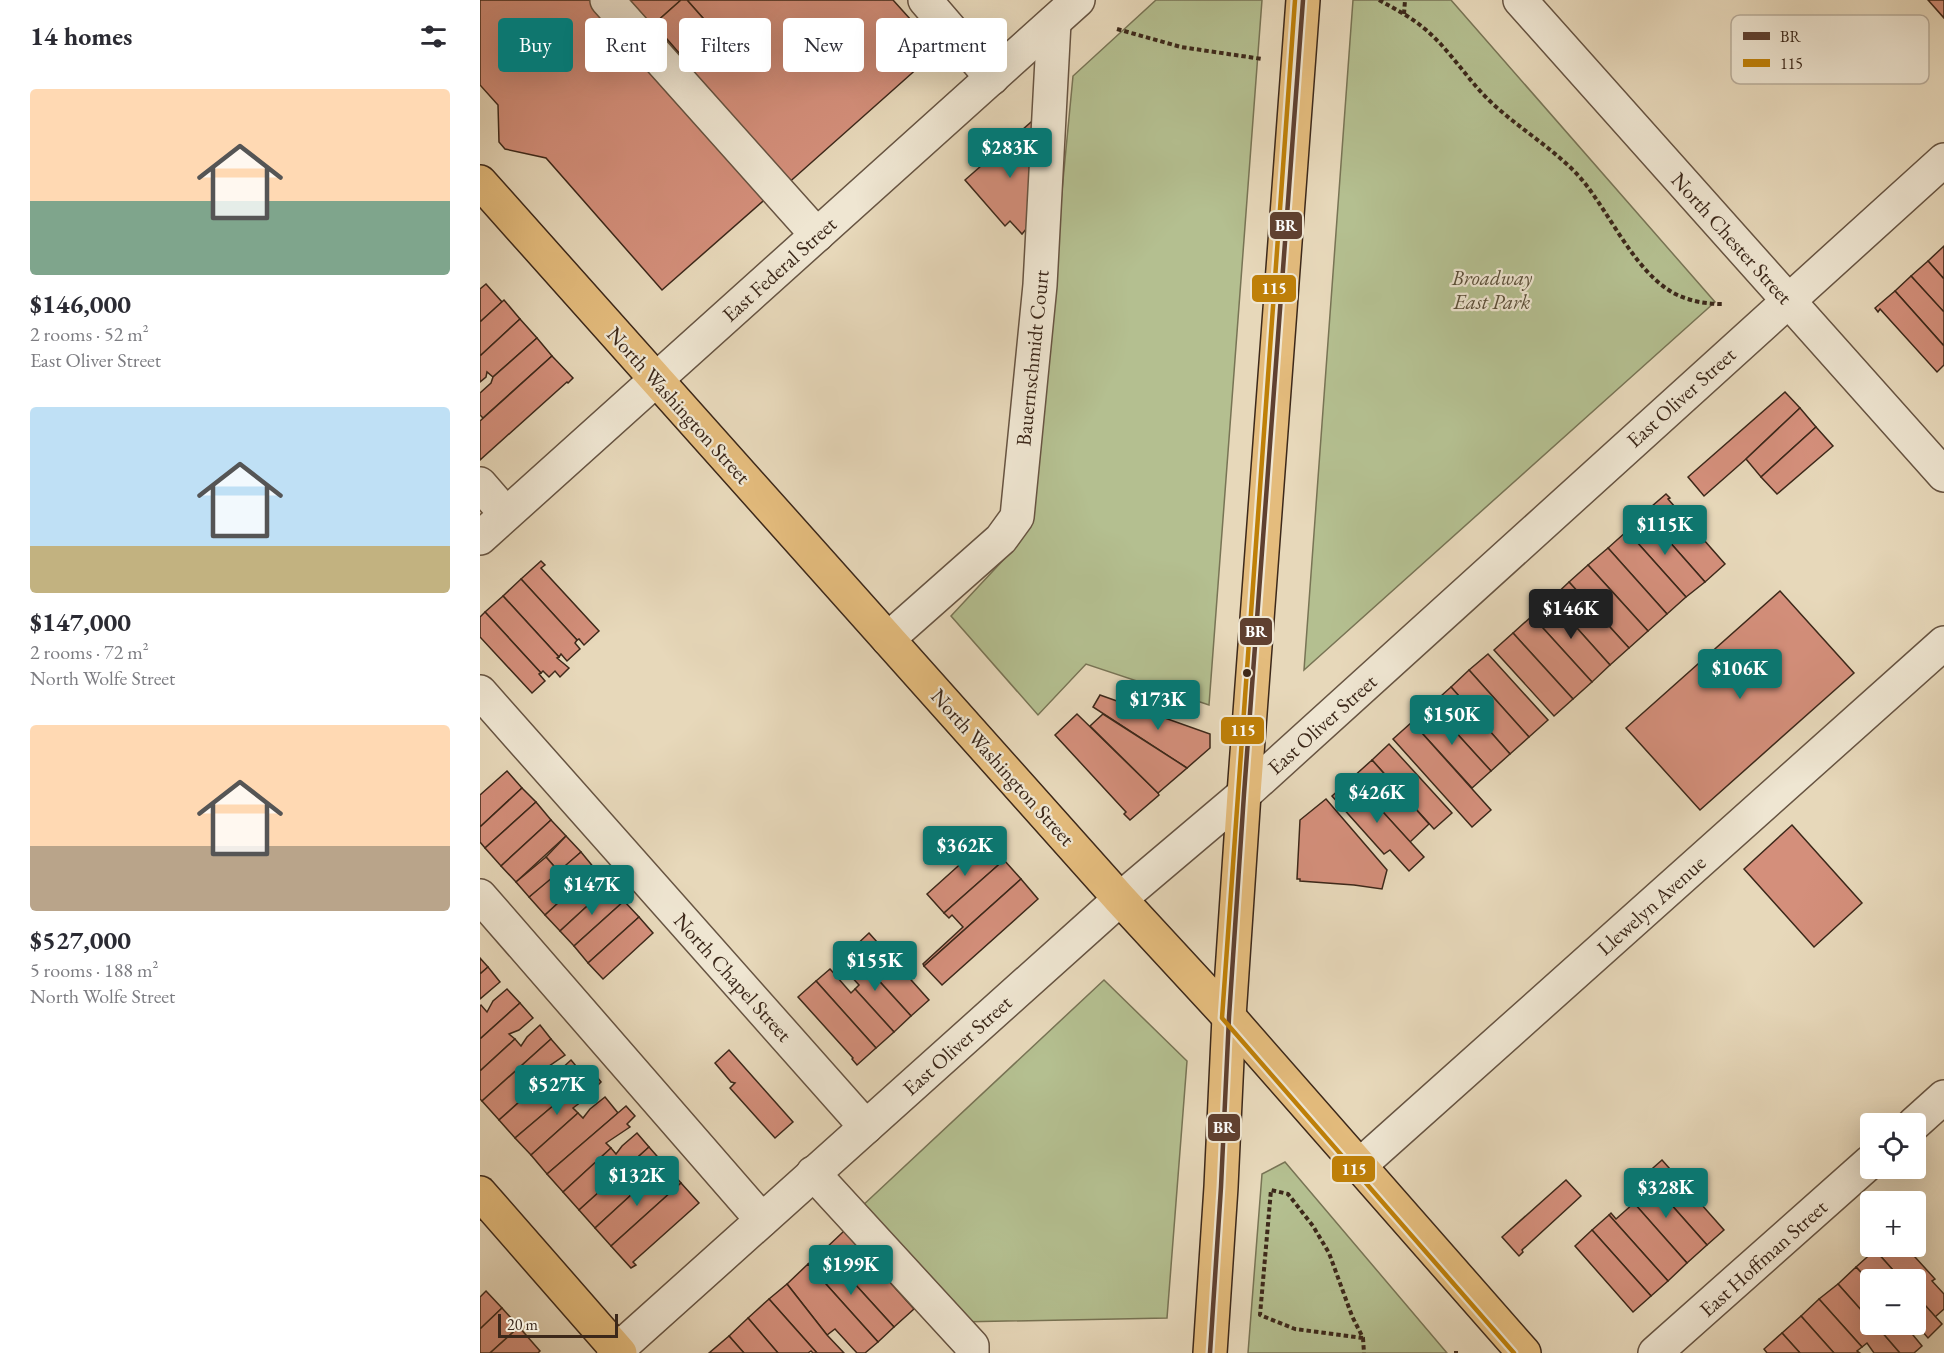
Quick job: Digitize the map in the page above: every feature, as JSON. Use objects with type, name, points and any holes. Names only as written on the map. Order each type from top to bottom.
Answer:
[{"type":"main road","points":[[1210,1353],[1244,794],[1303,0]]},
{"type":"main road","name":"North Washington Street","points":[[480,182],[1229,1017],[1358,1167],[1524,1353]]},
{"type":"main road","points":[[480,1193],[617,1352]]},
{"type":"street","points":[[607,0],[817,235]]},
{"type":"street","points":[[925,0],[992,78]]},
{"type":"street","name":"East Federal Street","points":[[480,538],[1078,0]]},
{"type":"street","name":"North Chester Street","points":[[1520,0],[1944,475]]},
{"type":"street","name":"Bauernschmidt Court","points":[[888,639],[1001,539],[1017,517],[1040,285],[1054,22]]},
{"type":"street","name":"East Oliver Street","points":[[617,1352],[1120,898],[1244,794],[1944,160]]},
{"type":"street","points":[[480,484],[506,514]]},
{"type":"street","name":"Llewelyn Avenue","points":[[1358,1167],[1944,643]]},
{"type":"street","name":"North Chapel Street","points":[[480,692],[866,1126]]},
{"type":"street","points":[[480,896],[762,1220]]},
{"type":"street","points":[[1926,1113],[1944,1097]]},
{"type":"street","name":"East Hoffman Street","points":[[1656,1353],[1860,1171]]},
{"type":"street","points":[[813,1173],[972,1347],[972,1353]]},
{"type":"path","points":[[1379,0],[1404,14],[1432,36],[1468,79],[1509,119],[1574,171],[1602,205],[1632,254],[1653,277],[1669,290],[1686,299],[1708,304],[1724,304]]},
{"type":"path","points":[[1404,14],[1405,0]]},
{"type":"path","points":[[1117,29],[1181,47],[1263,59]]},
{"type":"path","points":[[1363,1338],[1295,1329],[1260,1315],[1271,1190],[1288,1194],[1313,1226],[1329,1253],[1352,1316],[1363,1338],[1364,1353]]},
{"type":"green space","points":[[1156,0],[1262,0],[1209,705],[1086,664],[1038,715],[951,616],[1019,543],[1032,504],[1073,76]]},
{"type":"green space","name":"Broadway East Park","points":[[1353,0],[1451,0],[1715,302],[1304,670]]},
{"type":"green space","points":[[1104,980],[1187,1061],[1167,1318],[959,1322],[860,1208]]},
{"type":"green space","points":[[1285,1162],[1447,1353],[1248,1353],[1262,1174]]},
{"type":"building","points":[[480,0],[597,0],[613,18],[585,18],[585,72],[661,72],[770,195],[662,290],[546,158],[505,149],[499,142],[498,105],[480,85]]},
{"type":"building","points":[[621,0],[681,0],[661,18],[637,18]]},
{"type":"building","points":[[681,0],[687,0],[703,18],[679,18],[679,53],[667,39],[667,18],[661,18]]},
{"type":"building","points":[[687,0],[893,0],[909,18],[876,18],[876,72],[913,72],[785,186],[684,72],[771,72],[771,18],[703,18]]},
{"type":"building","points":[[1928,0],[1944,0],[1944,18]]},
{"type":"building","points":[[667,39],[679,53],[679,66],[667,52]]},
{"type":"building","points":[[1038,116],[1032,222],[1022,234],[1010,221],[1005,226],[965,180]]},
{"type":"building","points":[[1944,246],[1944,279],[1928,261]]},
{"type":"building","points":[[1928,261],[1944,279],[1944,312],[1911,276]]},
{"type":"building","points":[[1911,276],[1944,312],[1944,346],[1895,291]]},
{"type":"building","points":[[486,284],[502,302],[480,322],[480,289]]},
{"type":"building","points":[[1895,291],[1944,346],[1944,365],[1937,372],[1880,309],[1878,312],[1875,308]]},
{"type":"building","points":[[504,300],[520,319],[480,356],[480,322]]},
{"type":"building","points":[[520,319],[537,338],[493,377],[487,372],[486,377],[480,382],[480,356]]},
{"type":"building","points":[[537,338],[552,356],[483,418],[480,415],[480,393],[491,383],[493,377]]},
{"type":"building","points":[[552,356],[573,378],[480,460],[480,421]]},
{"type":"building","points":[[1785,392],[1800,408],[1704,496],[1688,477]]},
{"type":"building","points":[[1800,408],[1816,427],[1761,477],[1746,459]]},
{"type":"building","points":[[1816,427],[1833,446],[1777,494],[1761,477]]},
{"type":"building","points":[[1666,494],[1725,564],[1705,582],[1644,513]]},
{"type":"building","points":[[1644,513],[1705,582],[1686,597],[1627,531]]},
{"type":"building","points":[[1627,531],[1686,597],[1667,614],[1608,548]]},
{"type":"building","points":[[1608,548],[1667,614],[1648,631],[1588,565]]},
{"type":"building","points":[[541,561],[545,565],[541,568],[599,631],[584,645],[521,579]]},
{"type":"building","points":[[1588,565],[1648,631],[1629,648],[1569,582]]},
{"type":"building","points":[[521,579],[577,640],[575,643],[580,649],[567,661],[561,654],[559,657],[503,596]]},
{"type":"building","points":[[1569,582],[1629,648],[1610,665],[1551,599]]},
{"type":"building","points":[[1780,591],[1854,673],[1700,810],[1626,728]]},
{"type":"building","points":[[503,596],[559,657],[557,658],[569,668],[560,677],[555,671],[549,677],[543,671],[541,673],[485,612]]},
{"type":"building","points":[[1551,599],[1610,665],[1592,682],[1532,616]]},
{"type":"building","points":[[485,612],[541,673],[539,674],[545,681],[532,693],[480,637],[480,617]]},
{"type":"building","points":[[1532,616],[1592,682],[1573,699],[1513,633]]},
{"type":"building","points":[[1513,633],[1573,699],[1554,716],[1494,650]]},
{"type":"building","points":[[1488,654],[1548,720],[1529,737],[1469,670]]},
{"type":"building","points":[[1469,670],[1529,737],[1510,754],[1451,687]]},
{"type":"building","points":[[1451,687],[1510,754],[1491,771],[1431,705]]},
{"type":"building","points":[[1100,695],[1210,734],[1210,748],[1187,768],[1093,707]]},
{"type":"building","points":[[1431,705],[1491,771],[1472,788],[1412,722]]},
{"type":"building","points":[[1077,714],[1159,795],[1130,820],[1124,814],[1126,812],[1055,735]]},
{"type":"building","points":[[1103,714],[1187,768],[1158,793],[1090,726]]},
{"type":"building","points":[[1412,722],[1491,810],[1472,827],[1393,739]]},
{"type":"building","points":[[1389,744],[1452,813],[1434,829],[1372,760]]},
{"type":"building","points":[[1372,760],[1429,824],[1410,842],[1352,778]]},
{"type":"building","points":[[507,771],[522,788],[480,827],[480,795]]},
{"type":"building","points":[[1352,778],[1424,857],[1409,871],[1390,850],[1384,854],[1332,796]]},
{"type":"building","points":[[522,788],[536,802],[485,848],[480,842],[480,827]]},
{"type":"building","points":[[1326,799],[1387,870],[1382,889],[1297,879],[1300,820]]},
{"type":"building","points":[[536,802],[551,820],[501,866],[485,848]]},
{"type":"building","points":[[551,820],[566,836],[516,882],[501,866]]},
{"type":"building","points":[[1792,825],[1862,903],[1814,947],[1744,869]]},
{"type":"building","points":[[566,836],[581,852],[559,872],[546,857]]},
{"type":"building","points":[[986,841],[1004,860],[944,913],[927,894]]},
{"type":"building","points":[[581,852],[595,869],[545,915],[529,897]]},
{"type":"building","points":[[546,857],[559,872],[529,897],[516,882]]},
{"type":"building","points":[[1004,860],[1021,879],[924,966],[923,964],[963,927],[952,915],[949,918],[944,913]]},
{"type":"building","points":[[595,869],[610,885],[560,931],[545,915]]},
{"type":"building","points":[[1021,879],[1038,899],[942,985],[924,966]]},
{"type":"building","points":[[610,885],[624,901],[574,946],[560,931]]},
{"type":"building","points":[[624,901],[639,917],[588,963],[574,946]]},
{"type":"building","points":[[639,917],[653,933],[603,979],[588,963]]},
{"type":"building","points":[[869,933],[929,1000],[911,1016],[851,950]]},
{"type":"building","points":[[851,950],[911,1016],[894,1032],[855,989],[859,985],[837,961]]},
{"type":"building","points":[[480,958],[488,967],[480,974]]},
{"type":"building","points":[[488,967],[500,982],[480,999],[480,974]]},
{"type":"building","points":[[830,969],[851,993],[855,989],[894,1032],[876,1048],[816,981]]},
{"type":"building","points":[[816,981],[876,1048],[857,1065],[798,997]]},
{"type":"building","points":[[507,989],[520,1003],[480,1039],[480,1006],[487,1012],[493,1001]]},
{"type":"building","points":[[520,1003],[533,1018],[519,1030],[509,1034],[515,1039],[480,1071],[480,1039]]},
{"type":"building","points":[[540,1025],[551,1039],[482,1101],[480,1099],[480,1071],[515,1039],[521,1046]]},
{"type":"building","points":[[551,1039],[565,1055],[542,1071],[547,1077],[499,1120],[482,1101]]},
{"type":"building","points":[[729,1050],[793,1122],[775,1138],[730,1088],[735,1083],[731,1082],[715,1063]]},
{"type":"building","points":[[571,1060],[586,1078],[515,1138],[499,1120],[547,1077],[551,1082]]},
{"type":"building","points":[[593,1072],[601,1082],[595,1088],[597,1090],[573,1108],[578,1113],[531,1155],[515,1138]]},
{"type":"building","points":[[605,1097],[618,1113],[547,1174],[531,1155],[578,1113],[583,1118]]},
{"type":"building","points":[[626,1106],[635,1116],[627,1124],[630,1127],[606,1143],[611,1148],[563,1192],[547,1174]]},
{"type":"building","points":[[637,1133],[649,1147],[579,1210],[563,1192],[611,1148],[616,1154]]},
{"type":"building","points":[[649,1147],[663,1163],[648,1176],[639,1180],[643,1184],[595,1228],[579,1210]]},
{"type":"building","points":[[1662,1160],[1724,1230],[1707,1245],[1645,1175]]},
{"type":"building","points":[[668,1168],[681,1183],[611,1246],[595,1228],[643,1184],[648,1190],[653,1180]]},
{"type":"building","points":[[1645,1175],[1707,1245],[1687,1263],[1625,1193]]},
{"type":"building","points":[[1566,1180],[1581,1196],[1522,1250],[1519,1256],[1502,1237]]},
{"type":"building","points":[[681,1183],[699,1203],[633,1262],[636,1265],[631,1268],[611,1246]]},
{"type":"building","points":[[1634,1203],[1687,1263],[1668,1281],[1609,1215],[1611,1213],[1616,1219]]},
{"type":"building","points":[[1609,1215],[1668,1281],[1651,1296],[1592,1230]]},
{"type":"building","points":[[1592,1230],[1651,1296],[1633,1312],[1575,1246]]},
{"type":"building","points":[[844,1231],[914,1309],[894,1327],[824,1250]]},
{"type":"building","points":[[824,1250],[894,1327],[878,1342],[808,1264]]},
{"type":"building","points":[[1867,1257],[1881,1257],[1892,1269],[1860,1269],[1860,1271],[1856,1267]]},
{"type":"building","points":[[1881,1257],[1915,1257],[1926,1269],[1892,1269]]},
{"type":"building","points":[[808,1264],[878,1342],[865,1353],[857,1353],[835,1329],[827,1335],[787,1284]]},
{"type":"building","points":[[1856,1267],[1860,1271],[1860,1309],[1838,1284]]},
{"type":"building","points":[[1926,1269],[1935,1279],[1932,1281],[1944,1294],[1944,1309],[1935,1317],[1926,1307]]},
{"type":"building","points":[[787,1284],[844,1353],[817,1353],[769,1299]]},
{"type":"building","points":[[1838,1284],[1860,1309],[1860,1335],[1884,1335],[1900,1353],[1874,1353],[1867,1343],[1862,1347],[1819,1299]]},
{"type":"building","points":[[486,1291],[502,1308],[480,1329],[480,1297]]},
{"type":"building","points":[[769,1299],[817,1353],[811,1351],[808,1353],[778,1353],[748,1318]]},
{"type":"building","points":[[1819,1299],[1862,1347],[1857,1351],[1860,1353],[1834,1353],[1801,1316]]},
{"type":"building","points":[[1926,1306],[1942,1324],[1928,1338],[1925,1335]]},
{"type":"building","points":[[502,1308],[519,1327],[490,1353],[480,1353],[480,1329]]},
{"type":"building","points":[[1801,1316],[1834,1353],[1800,1353],[1782,1333]]},
{"type":"building","points":[[748,1318],[778,1353],[744,1353],[729,1336]]},
{"type":"building","points":[[519,1327],[540,1351],[538,1353],[490,1353]]},
{"type":"building","points":[[1782,1333],[1800,1353],[1767,1353],[1764,1349]]},
{"type":"building","points":[[1884,1335],[1913,1335],[1922,1346],[1914,1353],[1900,1353]]},
{"type":"building","points":[[729,1336],[744,1353],[709,1353]]},
{"type":"transit line","name":"115","points":[[1295,0],[1222,1018],[1514,1353]]},
{"type":"transit line","name":"BR","points":[[1210,1353],[1244,794],[1303,0]]}]
